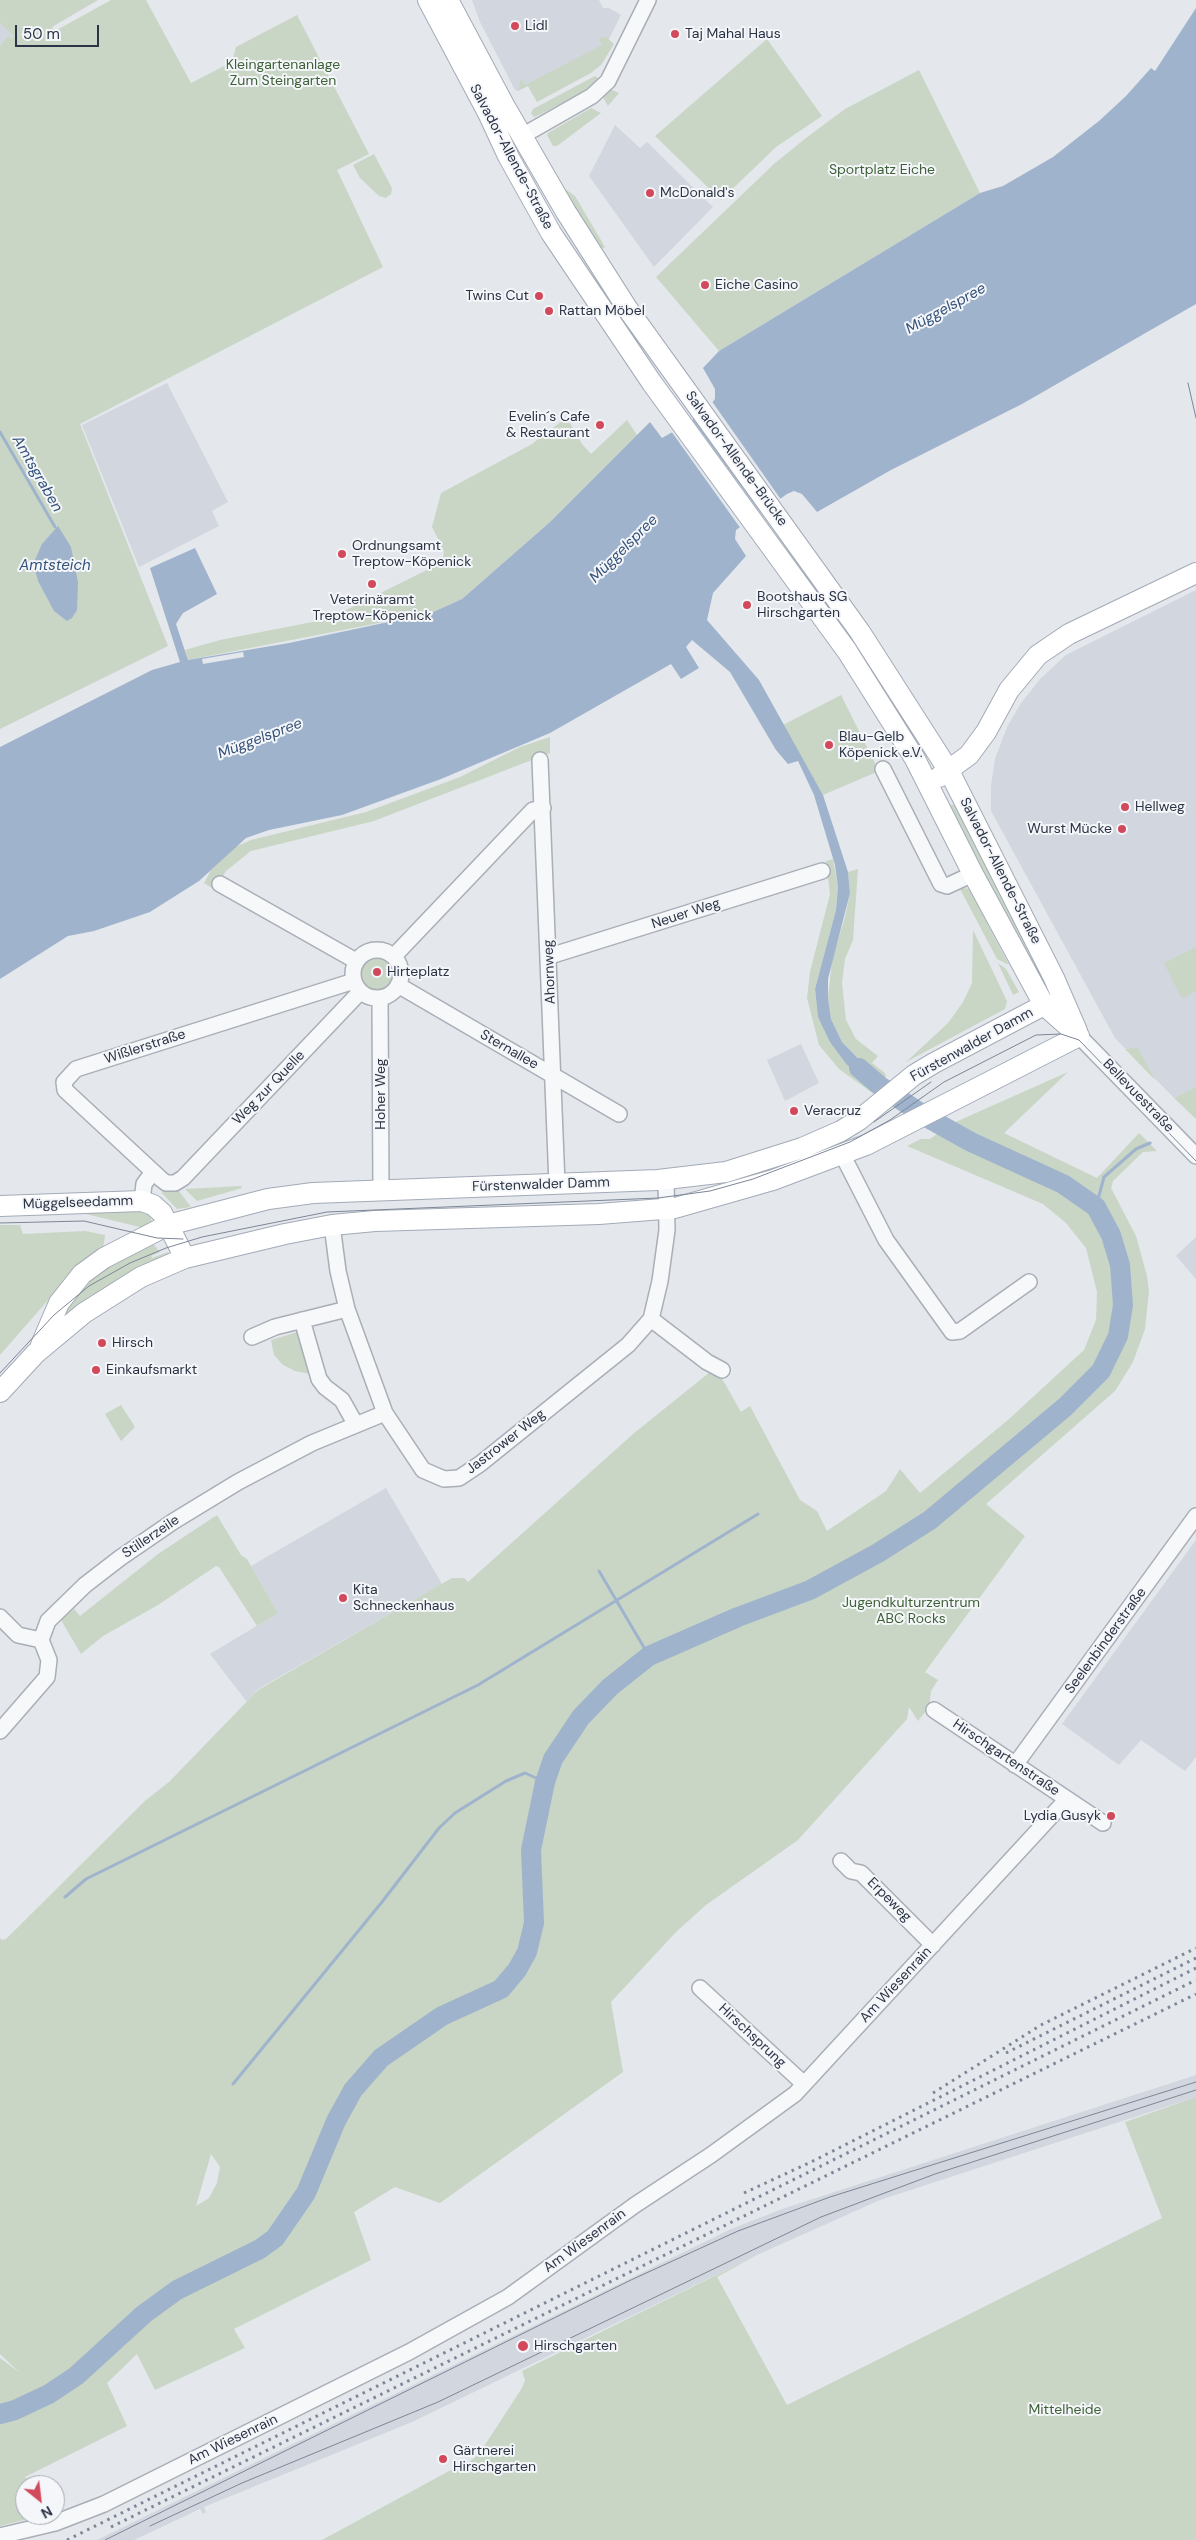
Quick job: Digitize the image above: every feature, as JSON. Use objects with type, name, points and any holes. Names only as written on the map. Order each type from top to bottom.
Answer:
[{"type":"main road","name":"Salvador-Allende-Straße","points":[[428,0],[551,233],[652,383]]},
{"type":"main road","name":"Salvador-Allende-Straße","points":[[448,0],[522,136],[602,269],[671,370]]},
{"type":"main road","points":[[504,146],[522,136]]},
{"type":"main road","name":"Salvador-Allende-Brücke","points":[[671,370],[802,549]]},
{"type":"main road","name":"Salvador-Allende-Brücke","points":[[652,383],[782,562]]},
{"type":"main road","name":"Salvador-Allende-Straße","points":[[802,549],[865,640],[949,771],[1065,1004],[1079,1036]]},
{"type":"main road","name":"Salvador-Allende-Straße","points":[[782,562],[857,666],[905,740],[928,782],[973,874],[1044,1005],[1079,1036]]},
{"type":"main road","points":[[928,782],[949,771],[976,746],[1009,690],[1038,655],[1069,634],[1196,573]]},
{"type":"main road","name":"Fürstenwalder Damm","points":[[36,1353],[59,1303],[82,1274],[104,1258],[168,1226],[268,1199],[313,1193],[666,1180],[726,1172],[802,1148],[847,1127],[900,1086],[934,1064],[1044,1005],[1065,1004]]},
{"type":"main road","name":"Fürstenwalder Damm","points":[[0,1392],[36,1353],[68,1325],[116,1291],[185,1258],[332,1225],[375,1221],[667,1210],[732,1193],[842,1154],[913,1121],[1079,1036]]},
{"type":"main road","name":"Müggelseedamm","points":[[0,1206],[142,1201],[158,1208],[185,1258]]},
{"type":"street","points":[[522,136],[592,96],[608,81],[648,0]]},
{"type":"street","name":"Ahornweg","points":[[540,760],[550,956],[557,1184]]},
{"type":"street","name":"Salvador-Allende-Straße","points":[[884,769],[941,884],[947,886],[973,874]]},
{"type":"street","points":[[394,956],[533,810],[543,808]]},
{"type":"street","name":"Neuer Weg","points":[[550,956],[822,871]]},
{"type":"street","points":[[220,884],[356,962]]},
{"type":"street","points":[[374,950],[388,952],[394,956],[400,967],[398,985],[391,994],[380,998],[370,997],[357,986],[353,968],[361,956],[374,950]]},
{"type":"street","name":"Sternallee","points":[[398,985],[619,1114]]},
{"type":"street","name":"Wißlerstraße","points":[[175,1183],[166,1183],[70,1096],[64,1082],[69,1074],[76,1069],[357,986]]},
{"type":"street","name":"Weg zur Quelle","points":[[175,1183],[183,1178],[357,986]]},
{"type":"street","name":"Hoher Weg","points":[[380,998],[381,1191]]},
{"type":"street","name":"Bellevuestraße","points":[[1079,1036],[1196,1156]]},
{"type":"street","points":[[842,1154],[886,1240],[952,1332],[960,1331],[1029,1282]]},
{"type":"street","points":[[142,1201],[144,1184],[153,1172]]},
{"type":"street","name":"Jastrower Weg","points":[[332,1225],[338,1271],[347,1309],[385,1413],[422,1470],[444,1479],[459,1478],[628,1345],[651,1319],[663,1267],[667,1230],[666,1180]]},
{"type":"street","points":[[252,1337],[275,1327],[347,1309]]},
{"type":"street","points":[[651,1319],[707,1362],[722,1370]]},
{"type":"street","points":[[302,1320],[319,1379],[342,1400],[356,1425]]},
{"type":"street","name":"Stillerzeile","points":[[41,1640],[48,1620],[70,1599],[120,1558],[151,1537],[238,1482],[312,1443],[385,1413]]},
{"type":"street","name":"Seelenbinderstraße","points":[[1015,1765],[1196,1516]]},
{"type":"street","points":[[0,1617],[18,1635],[41,1640],[49,1660],[46,1677],[0,1731]]},
{"type":"street","name":"Hirschgartenstraße","points":[[934,1710],[1103,1822]]},
{"type":"street","name":"Am Wiesenrain","points":[[0,2536],[55,2523],[104,2504],[446,2333],[508,2297],[635,2205],[711,2155],[795,2094],[1067,1799]]},
{"type":"street","name":"Erpeweg","points":[[842,1862],[851,1871],[861,1873],[933,1945]]},
{"type":"street","name":"Hirschsprung","points":[[700,1988],[804,2084]]},
{"type":"shaded area","points":[[472,0],[599,0],[603,8],[609,8],[621,15],[605,47],[533,95],[528,86],[518,91],[515,90],[480,22]]},
{"type":"shaded area","points":[[0,23],[14,35],[12,38],[8,36],[0,46]]},
{"type":"shaded area","points":[[615,125],[640,148],[647,142],[713,207],[654,267],[589,176]]},
{"type":"shaded area","points":[[167,383],[228,502],[212,511],[219,526],[139,567],[82,425]]},
{"type":"shaded area","points":[[1196,590],[1196,1087],[1174,1098],[1115,1038],[991,811],[991,786],[995,759],[1007,727],[1021,703],[1041,678],[1066,655]]},
{"type":"shaded area","points":[[801,1044],[819,1083],[785,1101],[767,1060]]},
{"type":"shaded area","points":[[1196,1237],[1196,1279],[1176,1256]]},
{"type":"shaded area","name":"Kita Schneckenhaus","points":[[386,1488],[442,1584],[258,1689],[247,1702],[210,1654],[278,1613],[251,1566]]},
{"type":"shaded area","points":[[1196,1540],[1196,1757],[1185,1771],[1141,1740],[1119,1765],[1062,1724]]},
{"type":"shaded area","points":[[1196,2075],[1196,2097],[880,2200],[757,2255],[412,2422],[204,2507],[206,2512],[203,2514],[200,2509],[134,2540],[97,2540],[731,2229],[785,2208]]},
{"type":"green space","name":"Kleingartenanlage Zum Steingarten","points":[[0,0],[98,0],[52,27],[55,31],[111,0],[146,0],[191,83],[232,62],[236,47],[297,15],[369,154],[337,170],[383,267],[80,424],[168,646],[0,729],[0,46],[8,36],[12,38],[14,36],[0,23]]},
{"type":"green space","points":[[606,37],[614,44],[601,65],[591,73],[537,102],[528,86],[519,90],[521,78],[525,85],[602,45],[599,38]]},
{"type":"green space","points":[[767,39],[822,116],[776,147],[721,200],[655,136]]},
{"type":"green space","name":"Sportplatz Eiche","points":[[919,70],[980,193],[719,351],[656,277],[775,163],[806,138],[845,109]]},
{"type":"green space","points":[[595,76],[599,79],[581,93],[534,117],[531,113],[533,109]]},
{"type":"green space","points":[[609,89],[619,93],[608,106],[603,97]]},
{"type":"green space","points":[[591,108],[601,113],[557,146],[553,146],[547,135],[548,133]]},
{"type":"green space","points":[[374,154],[392,188],[391,194],[386,198],[379,196],[360,178],[353,165]]},
{"type":"green space","points":[[561,186],[575,196],[605,247],[600,250]]},
{"type":"green space","points":[[627,420],[637,435],[550,522],[462,599],[431,613],[188,660],[185,650],[220,640],[328,619],[439,564],[443,560],[444,551],[432,527],[441,493],[532,444],[562,421],[570,423],[582,444],[591,454]]},
{"type":"green space","name":"Blau-Gelb Köpenick e.V.","points":[[841,695],[879,771],[823,795],[783,725]]},
{"type":"green space","points":[[550,737],[550,753],[374,821],[251,851],[226,871],[215,890],[204,883],[211,870],[235,847],[251,840],[366,812],[460,777],[520,747]]},
{"type":"green space","points":[[954,804],[1045,978],[1037,983],[947,807]]},
{"type":"green space","points":[[833,859],[838,887],[836,910],[815,989],[818,1017],[847,1065],[875,1088],[871,1092],[839,1069],[819,1045],[807,998],[810,972],[830,894],[826,861]]},
{"type":"green space","points":[[858,869],[853,940],[845,959],[842,983],[846,1020],[856,1039],[878,1056],[872,1063],[885,1073],[886,1077],[881,1082],[842,1042],[831,1019],[828,998],[832,961],[850,893],[848,872]]},
{"type":"green space","points":[[959,887],[969,889],[1009,965],[997,959]]},
{"type":"green space","points":[[973,930],[1007,1001],[1005,1009],[906,1062],[948,1023],[963,1002],[972,983]]},
{"type":"green space","points":[[1196,947],[1196,991],[1182,999],[1164,963]]},
{"type":"green space","points":[[377,955],[384,956],[390,961],[395,967],[395,981],[390,987],[384,992],[377,993],[370,992],[364,987],[359,981],[358,974],[359,967],[364,961],[370,956]]},
{"type":"green space","points":[[998,963],[1006,969],[1019,992],[1013,995]]},
{"type":"green space","points":[[1138,1048],[1155,1080],[1125,1049]]},
{"type":"green space","name":"Jugendkulturzentrum ABC Rocks","points":[[1068,1072],[1004,1133],[1097,1178],[1139,1133],[1157,1151],[1143,1152],[1113,1181],[1111,1188],[1136,1236],[1147,1276],[1149,1291],[1145,1329],[1133,1362],[1115,1391],[986,1504],[1025,1536],[925,1672],[938,1680],[931,1691],[929,1707],[918,1721],[909,1707],[907,1719],[798,1840],[706,1905],[677,1931],[611,2002],[623,2072],[440,2203],[395,2187],[354,2212],[371,2260],[234,2329],[245,2348],[155,2390],[137,2354],[107,2383],[127,2426],[29,2475],[15,2475],[15,2522],[0,2526],[0,2358],[20,2373],[0,2354],[0,1938],[2,1940],[6,1939],[146,1800],[169,1782],[258,1690],[452,1578],[464,1578],[468,1582],[633,1434],[710,1372],[720,1375],[741,1412],[750,1406],[800,1500],[817,1511],[827,1531],[886,1491],[900,1469],[920,1493],[1009,1419],[1084,1350],[1096,1320],[1097,1292],[1086,1248],[1066,1223],[1043,1204],[907,1146],[921,1139],[930,1139],[951,1124]],"holes":[[[211,2154],[220,2167],[217,2183],[209,2198],[196,2206]]]},
{"type":"green space","points":[[1196,1087],[1196,1119],[1174,1098]]},
{"type":"green space","points":[[241,1186],[242,1188],[197,1201],[185,1189]]},
{"type":"green space","points":[[162,1190],[179,1191],[191,1207],[177,1209],[162,1193]]},
{"type":"green space","points":[[136,1209],[149,1215],[153,1223],[148,1229],[82,1213],[16,1215]]},
{"type":"green space","points":[[0,1225],[20,1225],[23,1234],[85,1231],[105,1235],[103,1249],[63,1283],[0,1355]]},
{"type":"green space","points":[[141,1243],[154,1245],[160,1252],[151,1256],[152,1258],[168,1252],[169,1255],[110,1285],[57,1321],[72,1289]]},
{"type":"green space","points":[[301,1331],[315,1375],[295,1371],[283,1365],[274,1355],[271,1340]]},
{"type":"green space","points":[[121,1405],[135,1427],[121,1441],[105,1414]]},
{"type":"green space","points":[[217,1515],[241,1555],[247,1559],[278,1613],[257,1626],[219,1567],[216,1566],[158,1605],[103,1636],[81,1654],[61,1620],[74,1609],[80,1616],[158,1554]]},
{"type":"green space","name":"Mittelheide","points":[[1196,2097],[1196,2540],[322,2540],[462,2464],[468,2463],[479,2454],[522,2388],[525,2380],[522,2371],[757,2255],[717,2277],[787,2405],[1162,2218],[1125,2122]]},
{"type":"water","name":"Müggelspree","points":[[1196,8],[1196,304],[1022,404],[891,470],[817,512],[802,494],[794,491],[787,494],[736,530],[735,539],[746,556],[713,593],[707,620],[759,680],[823,795],[848,872],[850,893],[828,979],[831,1019],[842,1042],[881,1082],[875,1088],[847,1065],[830,1042],[818,1017],[815,989],[836,910],[838,887],[835,865],[814,795],[798,761],[788,764],[776,750],[730,672],[692,640],[686,647],[699,668],[681,679],[671,664],[550,733],[441,779],[342,815],[269,830],[246,838],[199,881],[150,912],[94,931],[68,936],[0,979],[0,747],[152,670],[180,662],[150,568],[195,548],[217,594],[183,613],[176,624],[188,660],[289,643],[431,613],[462,599],[550,522],[650,422],[662,438],[690,422],[711,404],[715,399],[715,389],[703,368],[719,351],[980,193],[1003,186],[1053,157],[1099,121],[1126,96],[1151,68],[1155,71]]},
{"type":"water","name":"Amtsteich","points":[[58,526],[71,547],[78,582],[77,610],[72,618],[67,621],[54,611],[38,581],[34,562],[42,544]]},
{"type":"pier","points":[[711,400],[782,501],[763,514],[693,416]]},
{"type":"pier","points":[[691,418],[762,515],[741,529],[671,431]]},
{"type":"pier","points":[[243,652],[244,657],[203,664],[202,659]]},
{"type":"waterway","name":"Amtsgraben","points":[[0,432],[55,527]]},
{"type":"waterway","points":[[0,2414],[15,2410],[49,2394],[76,2376],[144,2314],[177,2290],[260,2249],[275,2238],[306,2193],[336,2121],[353,2090],[381,2058],[442,2016],[501,1989],[517,1970],[527,1952],[534,1923],[531,1850],[545,1782],[553,1759],[581,1717],[610,1687],[649,1656],[738,1617],[810,1590],[878,1553],[930,1520],[1065,1407],[1101,1371],[1118,1336],[1123,1305],[1120,1265],[1111,1235],[1096,1207],[1063,1184],[971,1142],[928,1118],[880,1086],[859,1068]]},
{"type":"waterway","points":[[1096,1207],[1104,1177],[1136,1149],[1150,1143]]},
{"type":"waterway","points":[[65,1897],[86,1879],[478,1685],[758,1514]]},
{"type":"waterway","points":[[599,1571],[649,1656]]},
{"type":"waterway","points":[[233,2084],[382,1902],[439,1828],[455,1813],[506,1781],[525,1773],[545,1782]]},
{"type":"tram line","points":[[1188,383],[1196,418]]},
{"type":"tram line","points":[[0,1373],[54,1315],[89,1286],[130,1263],[166,1248],[202,1237],[327,1212],[658,1198],[710,1191],[753,1179],[850,1142],[890,1120],[944,1082],[1036,1035],[1061,1034],[1079,1040],[1196,1161]]},
{"type":"tram line","points":[[874,1122],[931,1082]]},
{"type":"tram line","points":[[0,1223],[84,1221],[157,1238],[183,1239]]},
{"type":"tram line","points":[[105,2540],[631,2280],[738,2231],[830,2197],[1196,2082]]},
{"type":"tram line","points":[[150,2526],[242,2483],[438,2402],[821,2217],[935,2174],[1196,2090]]},
{"type":"railway","points":[[933,2093],[1041,2025],[1196,1948]]},
{"type":"railway","points":[[1006,2053],[1196,1958]]},
{"type":"railway","points":[[744,2193],[811,2162],[1196,1968]]},
{"type":"railway","points":[[67,2540],[1196,1980]]},
{"type":"railway","points":[[111,2527],[1196,1994]]},
{"type":"place","name":"Lidl","points":[[515,26]]},
{"type":"place","name":"Taj Mahal Haus","points":[[675,34]]},
{"type":"place","name":"McDonald's","points":[[650,193]]},
{"type":"place","name":"Eiche Casino","points":[[705,285]]},
{"type":"place","name":"Twins Cut","points":[[539,296]]},
{"type":"place","name":"Rattan Möbel","points":[[549,311]]},
{"type":"place","name":"Evelin´s Cafe & Restaurant","points":[[600,425]]},
{"type":"place","name":"Ordnungsamt Treptow-Köpenick","points":[[342,554]]},
{"type":"place","name":"Veterinäramt Treptow-Köpenick","points":[[372,584]]},
{"type":"place","name":"Bootshaus SG Hirschgarten","points":[[747,605]]},
{"type":"place","name":"Blau-Gelb Köpenick e.V.","points":[[829,745]]},
{"type":"place","name":"Hellweg","points":[[1125,807]]},
{"type":"place","name":"Wurst Mücke","points":[[1122,829]]},
{"type":"place","name":"Hirteplatz","points":[[377,972]]},
{"type":"place","name":"Veracruz","points":[[794,1111]]},
{"type":"place","name":"Hirsch","points":[[102,1343]]},
{"type":"place","name":"Einkaufsmarkt","points":[[96,1370]]},
{"type":"place","name":"Kita Schneckenhaus","points":[[343,1598]]},
{"type":"place","name":"Lydia Gusyk","points":[[1111,1816]]},
{"type":"place","name":"Hirschgarten","points":[[523,2346]]},
{"type":"place","name":"Gärtnerei Hirschgarten","points":[[443,2459]]}]
